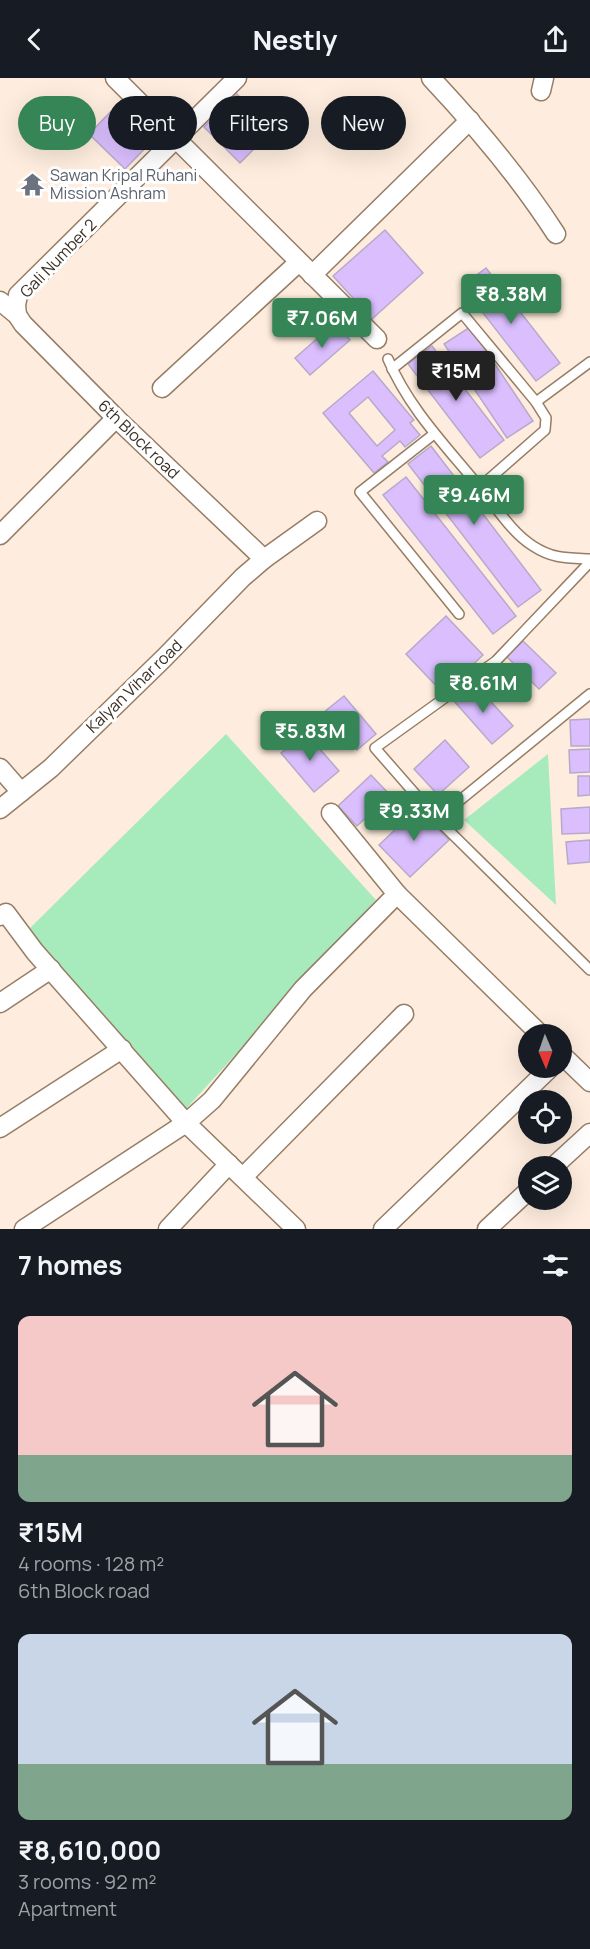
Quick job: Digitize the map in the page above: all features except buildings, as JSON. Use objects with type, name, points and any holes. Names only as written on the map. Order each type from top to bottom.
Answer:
[{"type":"street","points":[[115,78],[133,96]]},
{"type":"street","name":"Gali Number 2","points":[[197,119],[237,78]]},
{"type":"street","points":[[431,78],[470,120],[526,188],[556,234]]},
{"type":"street","points":[[162,388],[306,269],[470,120]]},
{"type":"street","name":"Gali Number 2","points":[[17,315],[18,295],[166,150]]},
{"type":"street","points":[[186,150],[376,339]]},
{"type":"street","name":"6th Block road","points":[[0,300],[116,418],[264,559]]},
{"type":"street","points":[[0,536],[116,418]]},
{"type":"street","name":"Kalyan Vihar road","points":[[0,809],[51,768],[243,577],[317,521]]},
{"type":"street","points":[[0,768],[21,792]]},
{"type":"street","points":[[331,813],[397,894],[531,1024]]},
{"type":"street","points":[[28,1228],[186,1123],[212,1100],[303,989],[397,894]]},
{"type":"street","points":[[2,911],[186,1123],[296,1229]]},
{"type":"street","points":[[0,1003],[51,969]]},
{"type":"street","points":[[243,1177],[404,1014]]},
{"type":"street","points":[[0,1128],[122,1049]]},
{"type":"street","points":[[572,1069],[590,1082]]},
{"type":"street","points":[[383,1229],[539,1078]]},
{"type":"street","points":[[566,1156],[590,1133]]},
{"type":"street","points":[[168,1229],[229,1164]]},
{"type":"street","points":[[487,1229],[518,1200]]},
{"type":"lane","points":[[392,369],[462,313],[536,402],[546,418],[545,430],[480,487]]},
{"type":"lane","points":[[388,359],[399,385],[434,434],[513,529],[531,545],[552,557],[590,561]]},
{"type":"lane","points":[[536,402],[590,362]]},
{"type":"lane","points":[[434,434],[360,492],[459,614]]},
{"type":"lane","points":[[590,561],[496,661],[375,748],[437,819],[590,970]]},
{"type":"lane","points":[[437,819],[590,694]]},
{"type":"green space","points":[[226,734],[376,900],[185,1110],[26,932]]},
{"type":"green space","points":[[548,754],[556,905],[464,820]]},
{"type":"place","name":"Sawan Kripal Ruhani Mission Ashram","points":[[32,184]]}]
